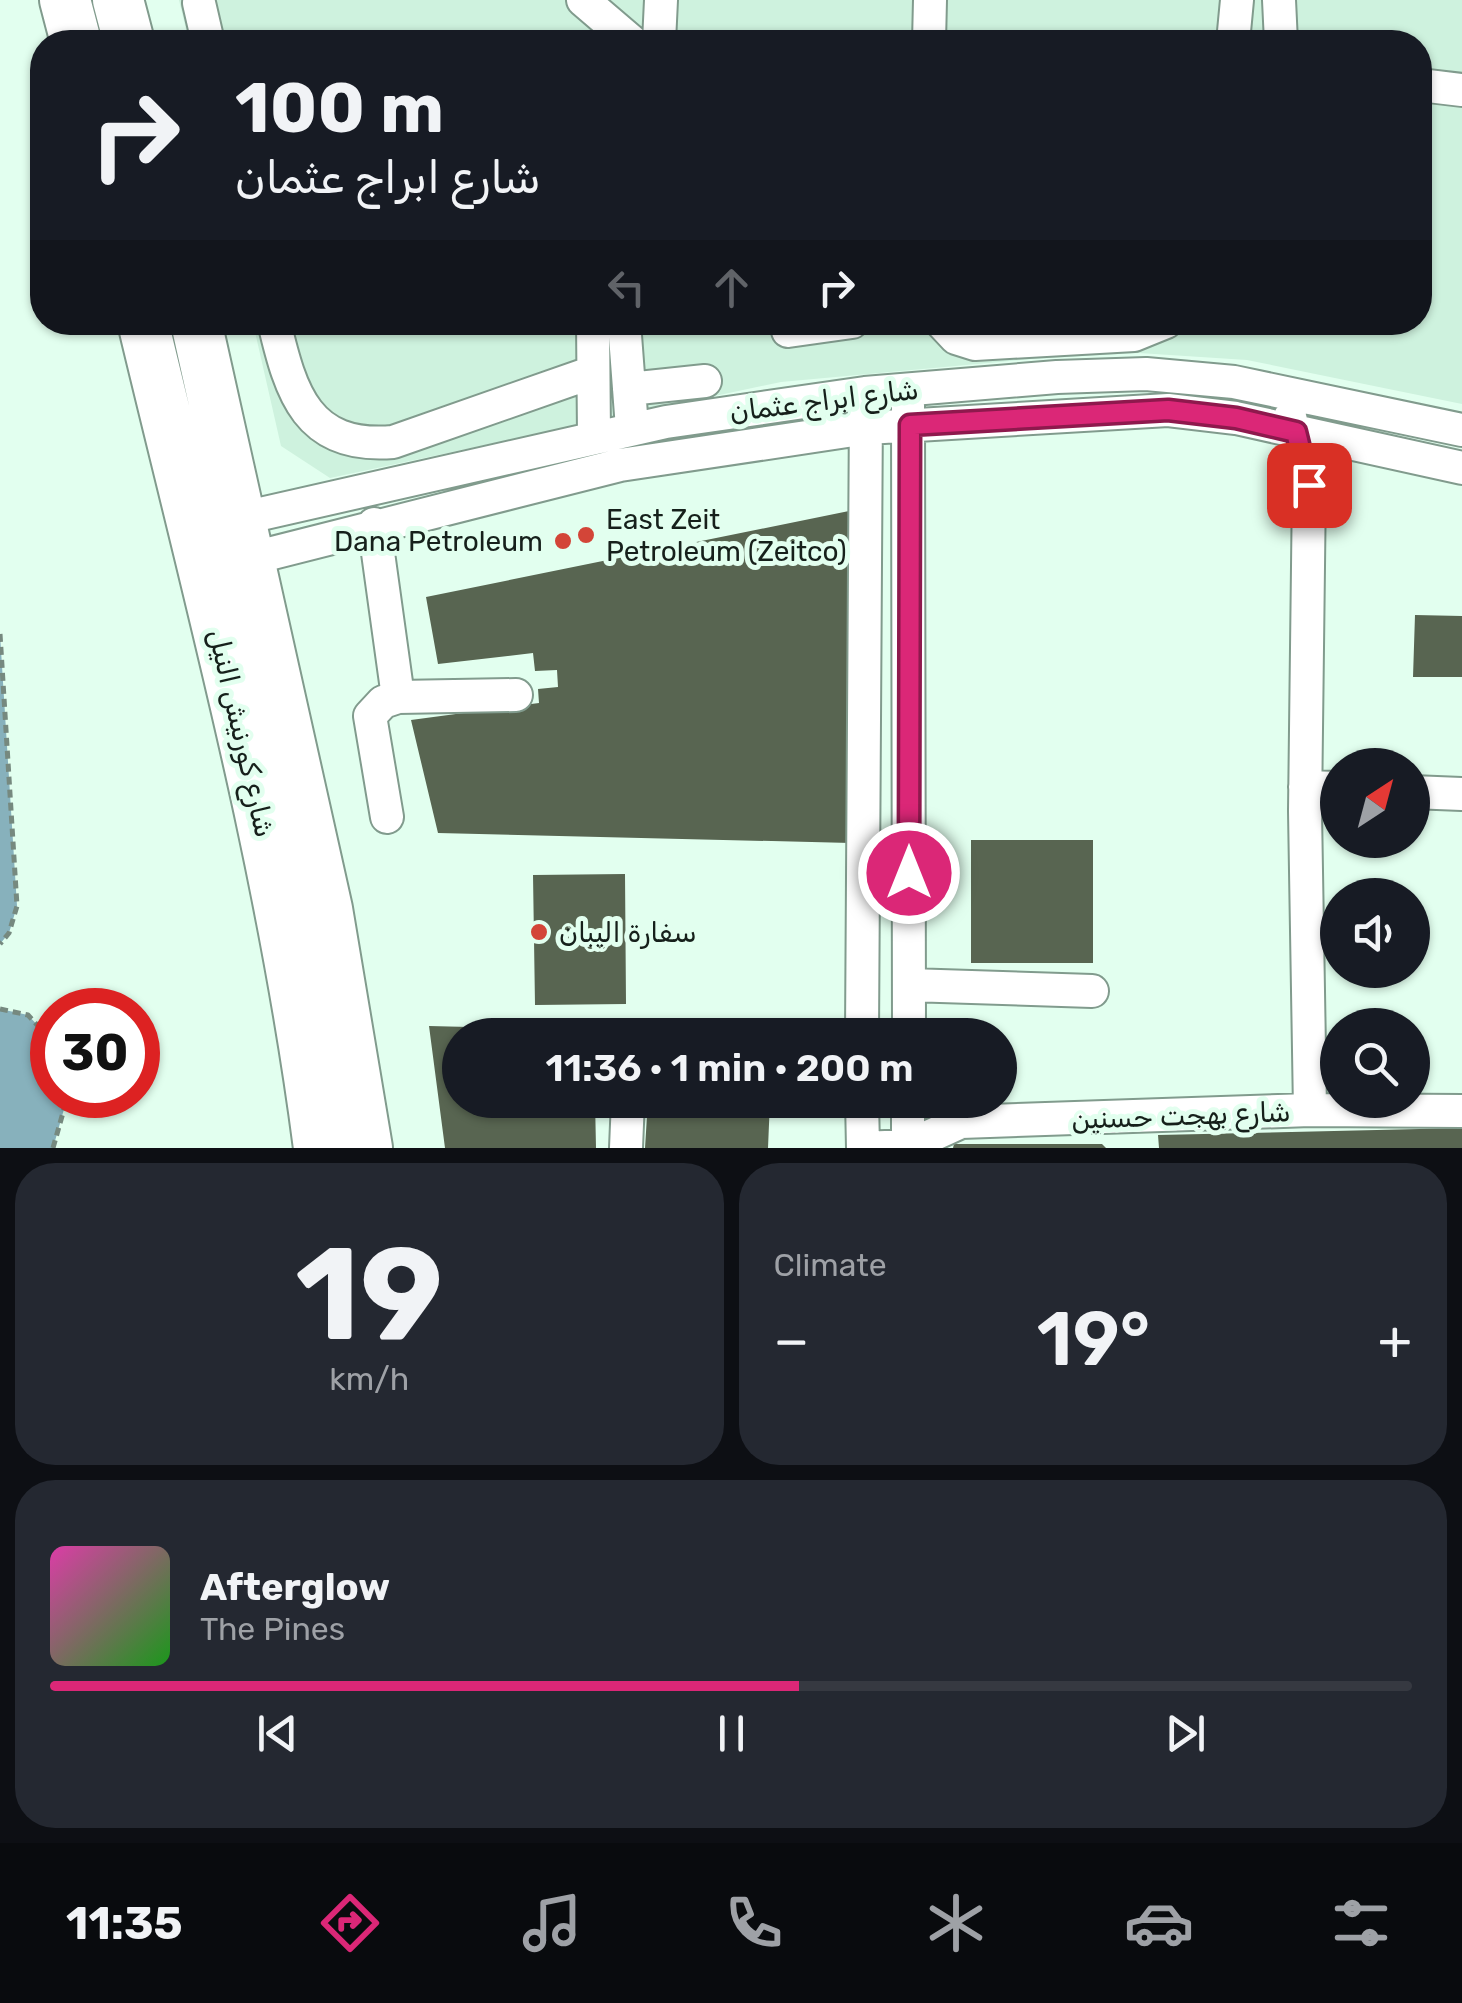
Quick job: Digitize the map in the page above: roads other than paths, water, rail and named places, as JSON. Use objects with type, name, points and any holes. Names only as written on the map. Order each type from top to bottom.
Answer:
[{"type":"highway","points":[[65,0],[73,30]]},
{"type":"highway","points":[[118,0],[126,30]]},
{"type":"highway","name":"شارع كورنيش النيل","points":[[148,335],[221,544],[326,910],[367,1148]]},
{"type":"highway","name":"شارع كورنيش النيل","points":[[197,335],[221,544],[319,1148]]},
{"type":"street","points":[[583,0],[618,30]]},
{"type":"street","points":[[660,30],[661,0]]},
{"type":"street","points":[[930,0],[930,30]]},
{"type":"street","points":[[1234,30],[1237,0]]},
{"type":"street","points":[[1279,0],[1280,30]]},
{"type":"street","points":[[199,3],[205,30]]},
{"type":"street","points":[[1432,87],[1462,90]]},
{"type":"street","points":[[277,335],[288,382],[304,410],[330,432],[360,444],[393,442],[593,372]]},
{"type":"street","points":[[593,335],[593,372],[620,465]]},
{"type":"street","points":[[613,432],[629,389],[625,335]]},
{"type":"street","points":[[953,335],[975,344],[1134,335]]},
{"type":"street","name":"شارع ابراج عثمان","points":[[221,544],[613,432],[907,388],[1102,374],[1190,377],[1278,390],[1462,430]]},
{"type":"street","points":[[629,389],[705,381]]},
{"type":"street","points":[[907,388],[909,1018]]},
{"type":"street","points":[[1278,390],[1296,432],[1309,485],[1320,762]]},
{"type":"street","points":[[862,1018],[865,393]]},
{"type":"street","name":"شارع ابراج عثمان","points":[[221,544],[374,524],[620,465],[910,425],[1168,410],[1236,418],[1462,468]]},
{"type":"street","points":[[374,524],[398,697]]},
{"type":"street","points":[[387,816],[370,716],[382,702],[398,697],[516,695]]},
{"type":"street","points":[[1430,793],[1462,794]]},
{"type":"street","points":[[1310,1110],[1320,816]]},
{"type":"street","points":[[909,985],[1092,991]]},
{"type":"street","name":"شارع بهجت حسنين","points":[[908,1147],[960,1122],[1310,1110],[1462,1111]]},
{"type":"street","points":[[626,1148],[627,1118]]},
{"type":"street","points":[[862,1118],[863,1148],[908,1147],[908,1118]]},
{"type":"street","points":[[954,1118],[960,1122]]},
{"type":"water","points":[[0,634],[17,906],[9,933],[0,944]]},
{"type":"water","points":[[0,1009],[30,1017],[30,1118],[61,1118],[53,1148],[0,1148]]},
{"type":"place","name":"East Zeit Petroleum (Zeitco)","points":[[586,535]]},
{"type":"place","name":"Dana Petroleum","points":[[563,541]]},
{"type":"place","name":"سفارة اليبان","points":[[539,932]]}]
